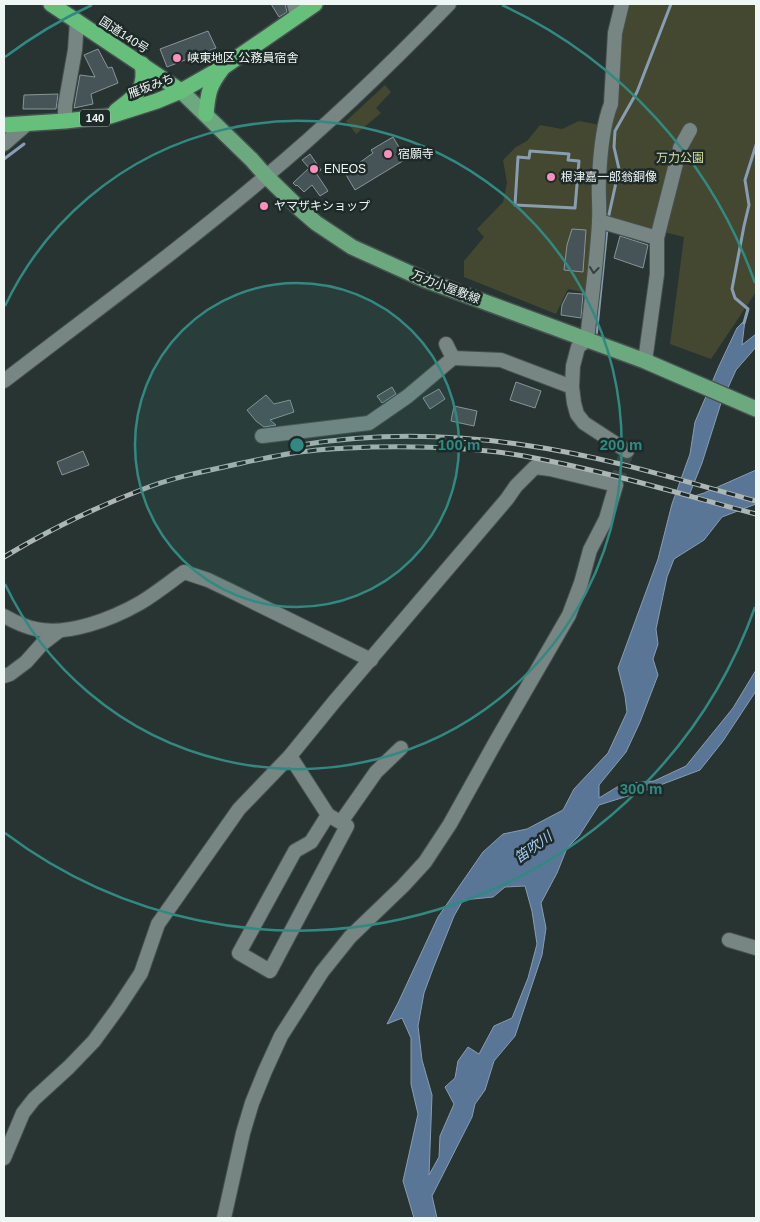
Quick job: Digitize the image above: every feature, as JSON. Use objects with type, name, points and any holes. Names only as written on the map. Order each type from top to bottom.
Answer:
[{"type":"highway","name":"国道140号","points":[[51,4],[181,91]]},
{"type":"highway","name":"雁坂みち","points":[[4,125],[110,116],[157,101],[181,91],[225,66],[296,10],[315,4]]},
{"type":"highway","points":[[110,116],[135,96],[141,88],[143,80],[142,64]]},
{"type":"highway","points":[[206,114],[209,90],[225,66]]},
{"type":"main road","name":"万力小屋敷線","points":[[181,91],[316,223],[352,247],[425,280],[650,363],[756,409]]},
{"type":"street","points":[[4,381],[141,277],[266,176],[328,123],[449,4]]},
{"type":"street","points":[[622,4],[615,33],[611,104],[606,120],[599,180],[605,223],[587,340],[578,347],[573,366],[572,387],[574,403],[578,414],[584,422],[627,451]]},
{"type":"street","points":[[65,121],[65,106],[75,50],[77,21]]},
{"type":"street","points":[[4,144],[26,124]]},
{"type":"street","points":[[650,363],[657,274],[657,238],[680,148],[690,130]]},
{"type":"street","points":[[605,223],[657,238]]},
{"type":"street","points":[[446,344],[453,358]]},
{"type":"street","points":[[262,436],[369,423],[408,396],[453,358],[501,360],[572,387]]},
{"type":"street","points":[[4,1158],[22,1113],[34,1098],[69,1067],[94,1040],[118,1008],[141,973],[158,924],[239,809],[290,756],[496,513],[516,486],[535,467],[616,485],[606,519],[590,550],[581,584],[569,615],[450,824],[425,862],[350,937],[304,999],[281,1036],[265,1070],[250,1110],[224,1218]]},
{"type":"street","points":[[4,616],[35,630],[59,631],[90,624],[140,603],[184,572],[223,587],[371,660]]},
{"type":"street","points":[[4,676],[10,674],[26,662],[42,644],[59,631]]},
{"type":"street","points":[[290,756],[334,819],[347,826],[270,971],[239,952],[295,851],[311,842],[334,819],[376,772],[401,748]]},
{"type":"street","points":[[729,940],[756,948]]},
{"type":"green space","name":"万力公園","points":[[627,4],[756,4],[756,292],[711,359],[670,344],[684,237],[604,217],[588,293],[568,289],[556,314],[464,277],[464,261],[484,237],[477,229],[503,202],[507,183],[503,160],[516,147],[527,141],[540,125],[562,129],[579,121],[611,127],[623,21]]},
{"type":"green space","points":[[385,85],[391,92],[376,108],[381,113],[356,134],[346,121]]},
{"type":"water","name":"笛吹川","points":[[745,320],[742,345],[756,334],[756,347],[736,370],[721,403],[702,463],[688,498],[756,470],[756,504],[722,517],[704,540],[674,559],[667,577],[656,629],[658,644],[653,659],[658,675],[626,752],[599,785],[599,798],[622,784],[654,781],[686,766],[733,708],[756,670],[756,691],[723,741],[700,770],[647,790],[599,805],[579,836],[567,848],[557,873],[541,903],[546,928],[542,955],[515,1036],[494,1061],[485,1090],[475,1104],[472,1117],[432,1196],[437,1218],[414,1218],[403,1181],[418,1114],[411,1084],[411,1038],[402,1018],[387,1024],[438,917],[483,852],[503,834],[527,829],[563,810],[574,789],[608,753],[627,712],[618,668],[658,559],[672,504],[690,454],[695,422],[737,328]],"holes":[[[525,886],[532,911],[537,944],[528,978],[512,1018],[494,1026],[479,1054],[468,1047],[458,1061],[455,1078],[445,1087],[454,1104],[440,1136],[439,1157],[429,1175],[432,1095],[422,1060],[418,1026],[424,993],[434,966],[454,916],[463,900],[493,897],[505,887]]]},
{"type":"building","points":[[271,4],[285,4],[287,12],[279,17]]},
{"type":"building","name":"峡東地区 公務員宿舎","points":[[208,31],[216,48],[167,67],[160,49]]},
{"type":"building","points":[[98,49],[108,68],[112,67],[118,83],[91,94],[93,104],[74,108],[80,75],[95,77],[84,55]]},
{"type":"building","points":[[58,94],[56,109],[23,109],[24,95]]},
{"type":"building","points":[[393,137],[406,159],[355,190],[345,173],[373,153],[371,150]]},
{"type":"building","points":[[310,154],[321,170],[316,173],[328,191],[320,196],[312,185],[304,192],[293,183],[309,168],[302,160]]},
{"type":"building","points":[[572,229],[586,230],[583,272],[564,270],[567,245]]},
{"type":"building","points":[[620,236],[648,245],[643,268],[614,258]]},
{"type":"building","points":[[568,293],[583,294],[581,318],[561,315],[562,305]]},
{"type":"building","points":[[516,382],[541,391],[535,408],[510,400]]},
{"type":"building","points":[[392,387],[396,394],[382,403],[377,396]]},
{"type":"building","points":[[439,389],[445,399],[430,409],[423,398]]},
{"type":"building","points":[[266,395],[274,404],[290,400],[294,412],[270,420],[276,425],[264,427],[247,410]]},
{"type":"building","points":[[454,406],[477,411],[474,426],[451,421]]},
{"type":"building","points":[[83,451],[89,465],[62,475],[57,462]]},
{"type":"waterway","points":[[608,219],[619,169],[614,147],[615,131],[637,92],[671,4]]},
{"type":"waterway","points":[[4,159],[24,144]]},
{"type":"waterway","points":[[744,323],[748,309],[735,298],[732,289],[749,205],[745,180],[756,145]]},
{"type":"waterway","points":[[530,151],[569,154],[568,160],[579,161],[575,208],[515,205],[518,157],[529,158],[530,151]]},
{"type":"waterway","points":[[596,337],[607,228]]},
{"type":"tunnel","points":[[616,485],[627,451]]},
{"type":"railway","points":[[301,445],[356,438],[412,436],[496,441],[583,455],[756,501]]},
{"type":"railway","points":[[4,557],[88,512],[161,483],[266,458],[298,452],[333,449],[429,447],[505,453],[612,475],[756,514]]},
{"type":"place","name":"峡東地区 公務員宿舎","points":[[177,58]]},
{"type":"place","name":"宿願寺","points":[[388,154]]},
{"type":"place","name":"ENEOS","points":[[314,169]]},
{"type":"place","name":"根津嘉一郎翁銅像","points":[[551,177]]},
{"type":"place","name":"ヤマザキショップ","points":[[264,206]]}]
